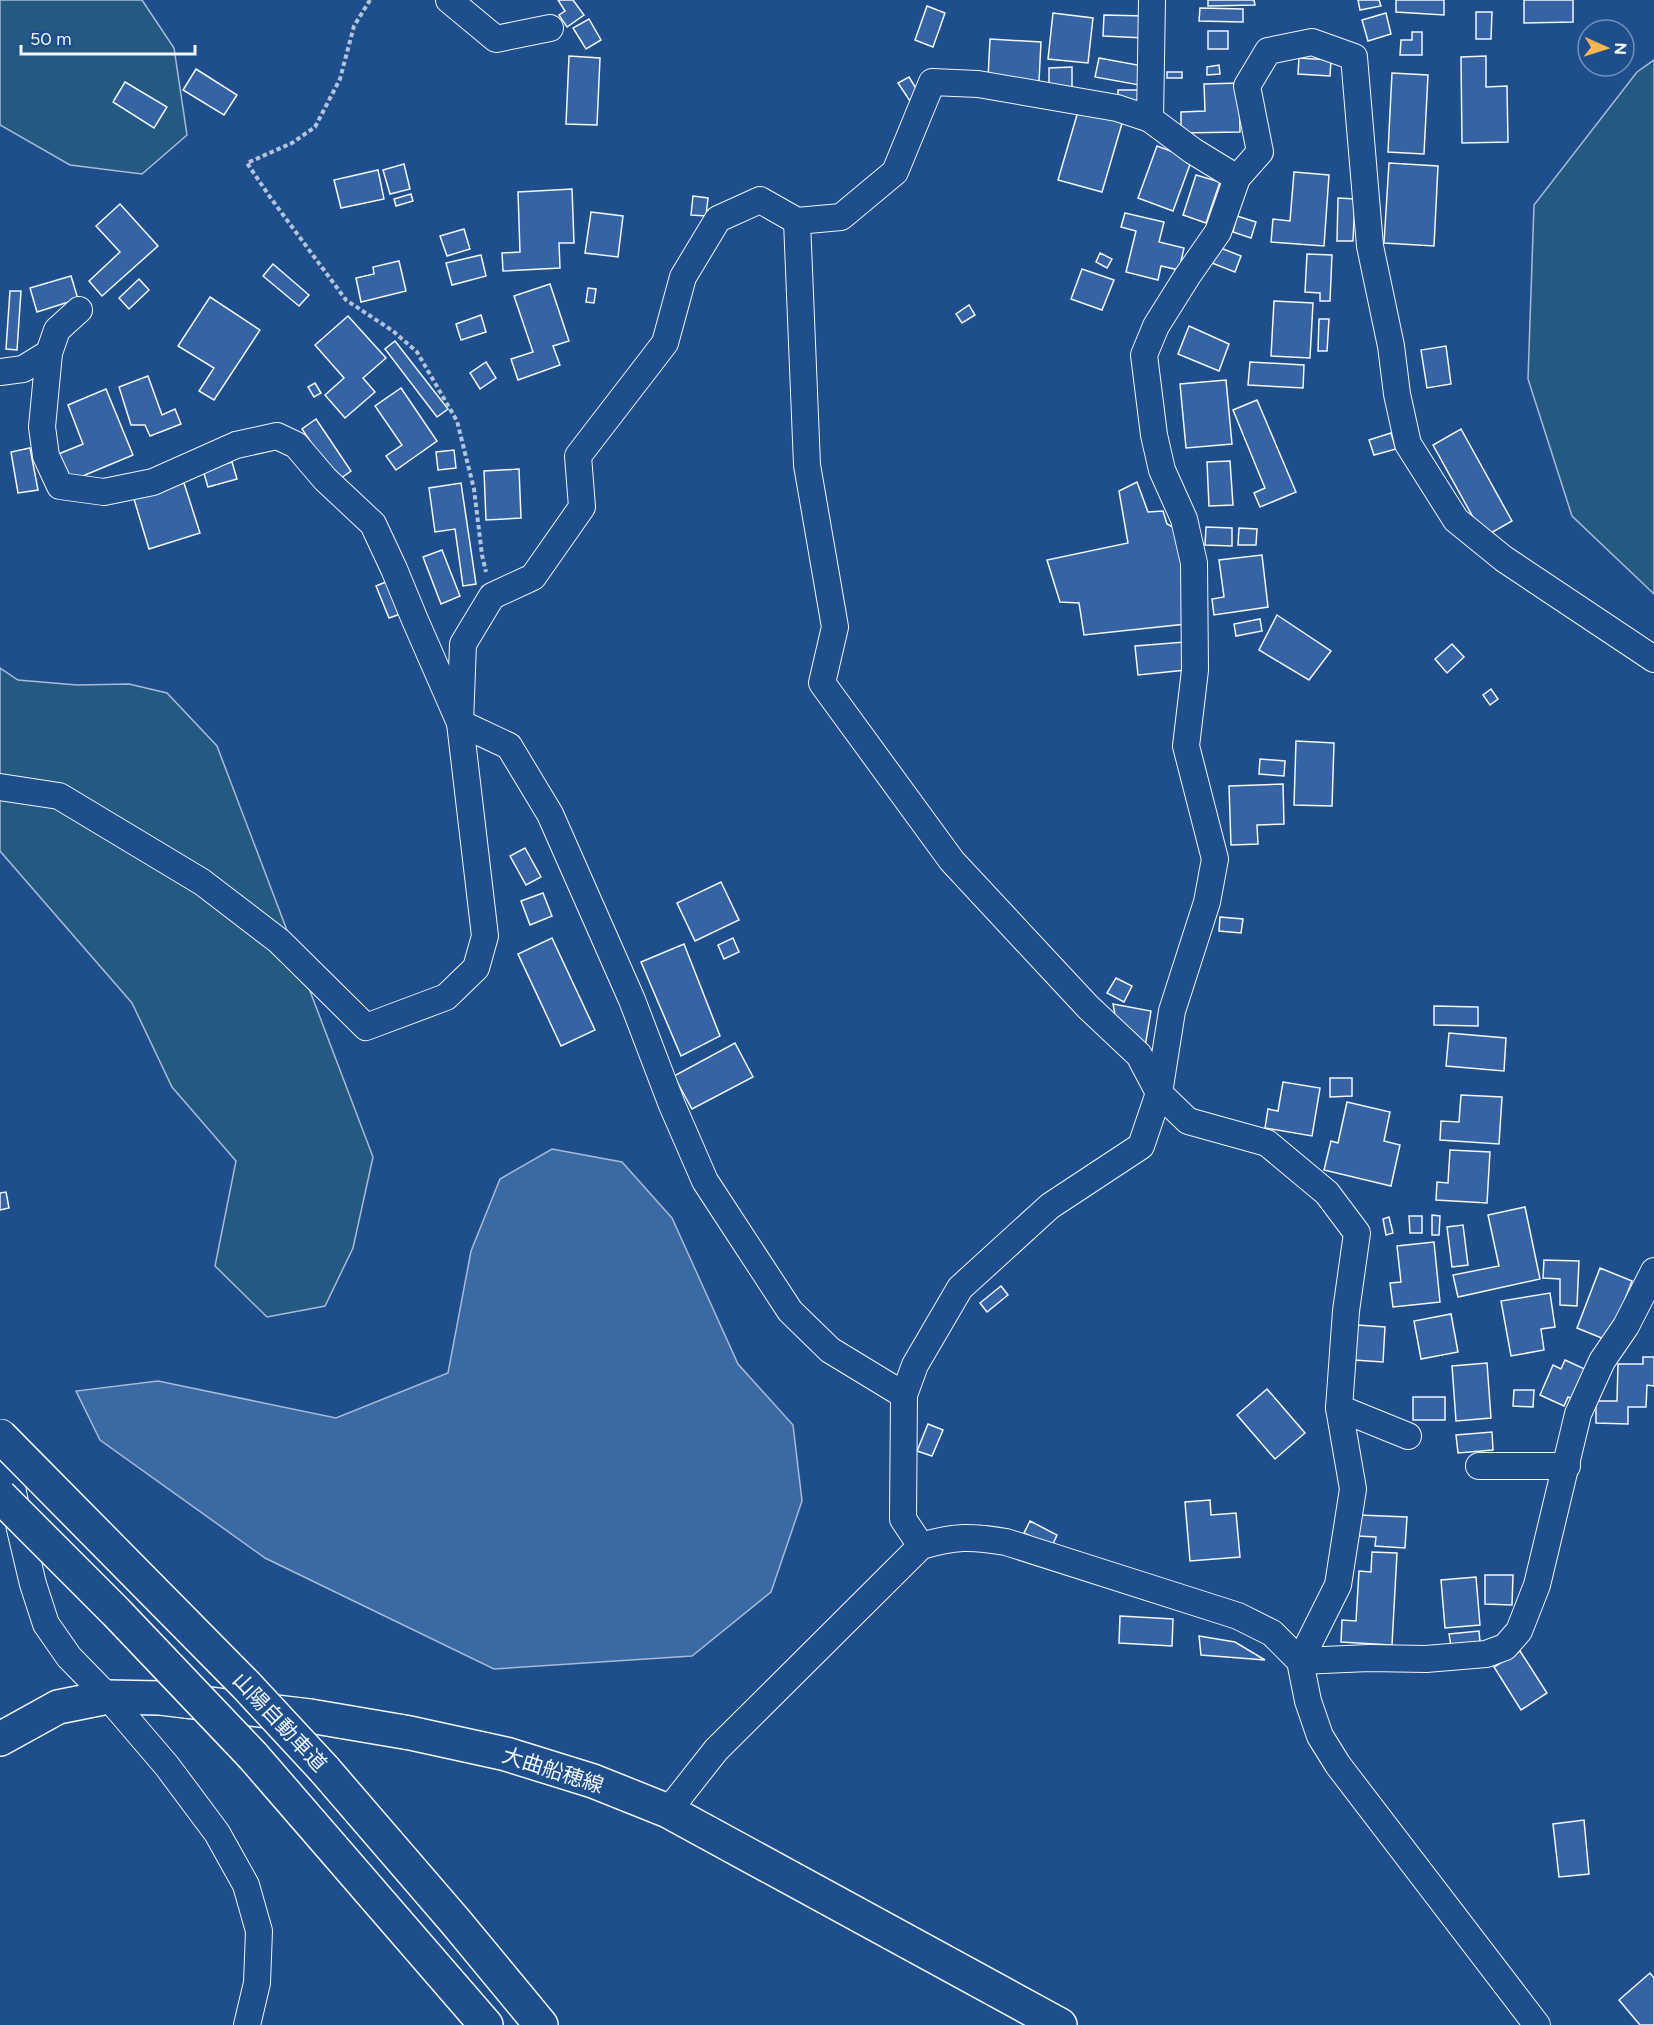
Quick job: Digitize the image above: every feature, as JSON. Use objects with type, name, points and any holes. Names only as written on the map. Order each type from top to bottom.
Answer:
[{"type":"main road","name":"山陽自動車道","points":[[0,1436],[246,1684],[324,1769],[541,2025]]},
{"type":"main road","name":"山陽自動車道","points":[[0,1496],[116,1612],[253,1756],[486,2025]]},
{"type":"main road","name":"大曲船穂線","points":[[0,1738],[58,1707],[108,1697],[160,1698],[310,1716],[410,1733],[506,1754],[593,1781],[668,1811],[1060,2025]]},
{"type":"street","points":[[449,0],[496,39],[550,28]]},
{"type":"street","points":[[1150,119],[1152,0]]},
{"type":"street","points":[[921,1546],[903,1519],[904,1395],[915,1365],[960,1288],[1050,1206],[1142,1146],[1159,1093],[1172,1011],[1207,902],[1215,859],[1186,746],[1195,670],[1194,563],[1184,519],[1162,470],[1154,435],[1144,355],[1161,317],[1218,232],[1237,178],[1260,152],[1247,87],[1268,51],[1312,42],[1354,57],[1370,246],[1408,444],[1456,520],[1504,558],[1654,659]]},
{"type":"street","points":[[0,788],[58,796],[202,882],[279,941],[366,1027],[446,997],[476,968],[485,936],[460,723],[463,644],[492,596],[534,577],[582,507],[578,456],[665,343],[683,277],[718,219],[760,200],[797,221],[841,217],[895,172],[932,82],[978,84],[1117,108],[1150,119],[1192,151],[1237,178]]},
{"type":"street","points":[[797,221],[807,465],[835,627],[822,684],[952,861],[1088,1007],[1139,1055],[1159,1093],[1188,1121],[1267,1143],[1327,1193],[1357,1233],[1347,1311],[1339,1408],[1353,1489],[1338,1585],[1300,1661]]},
{"type":"street","points":[[79,310],[57,330],[49,353],[42,427],[46,456],[60,486],[104,492],[153,482],[236,445],[278,436],[296,445],[325,479],[373,524],[460,723],[509,746],[550,814],[632,1000],[672,1105],[705,1181],[790,1311],[830,1350],[904,1395]]},
{"type":"street","points":[[0,372],[23,369],[49,353]]},
{"type":"street","points":[[1300,1661],[1369,1658],[1426,1659],[1486,1654],[1506,1647],[1519,1631],[1537,1585],[1578,1414],[1602,1361],[1626,1326],[1654,1271]]},
{"type":"street","points":[[1339,1408],[1408,1436]]},
{"type":"street","points":[[0,1424],[10,1530],[33,1584],[46,1624],[69,1657],[108,1697],[166,1766],[217,1833],[246,1885],[259,1931],[257,1983],[247,2025]]},
{"type":"street","points":[[1479,1466],[1567,1466]]},
{"type":"street","points":[[668,1811],[716,1750],[921,1546],[947,1538],[975,1536],[1006,1542],[1238,1616],[1272,1633],[1300,1661],[1308,1701],[1320,1736],[1338,1765],[1537,2025]]},
{"type":"path","points":[[370,0],[354,26],[340,80],[315,127],[292,143],[248,163],[270,197],[346,300],[393,331],[417,352],[457,421],[474,489],[482,555],[492,596]]},
{"type":"shaded area","points":[[0,0],[142,0],[174,48],[187,135],[142,174],[70,165],[0,125]]},
{"type":"shaded area","points":[[1654,60],[1654,594],[1572,516],[1528,379],[1534,205],[1632,78],[1636,78],[1637,72]]},
{"type":"shaded area","points":[[0,668],[18,680],[77,685],[129,684],[167,693],[217,746],[373,1157],[353,1248],[325,1306],[267,1317],[215,1266],[236,1161],[172,1087],[132,1003],[0,851]]},
{"type":"shaded area","points":[[552,1149],[622,1162],[672,1218],[738,1364],[793,1425],[802,1501],[771,1592],[692,1656],[494,1669],[265,1558],[100,1440],[76,1391],[158,1381],[336,1418],[448,1373],[471,1251],[500,1179]]},
{"type":"building","points":[[558,0],[573,0],[584,15],[567,27],[559,15],[565,11]]},
{"type":"building","points":[[1208,0],[1254,0],[1255,5],[1208,6]]},
{"type":"building","points":[[1358,0],[1379,0],[1381,6],[1360,10]]},
{"type":"building","points":[[1396,0],[1444,0],[1444,15],[1396,12]]},
{"type":"building","points":[[1524,0],[1573,0],[1573,22],[1524,23]]},
{"type":"building","points":[[927,6],[945,13],[933,47],[915,40]]},
{"type":"building","points":[[1200,8],[1243,9],[1243,22],[1199,21]]},
{"type":"building","points":[[1476,12],[1492,12],[1491,39],[1476,39]]},
{"type":"building","points":[[1053,13],[1093,18],[1088,63],[1048,59]]},
{"type":"building","points":[[1386,13],[1391,34],[1368,41],[1362,20]]},
{"type":"building","points":[[1104,15],[1146,16],[1145,38],[1103,36]]},
{"type":"building","points":[[589,19],[601,40],[586,49],[573,28]]},
{"type":"building","points":[[1208,31],[1228,31],[1228,49],[1208,49]]},
{"type":"building","points":[[1412,32],[1422,32],[1422,55],[1400,55],[1401,40],[1412,40]]},
{"type":"building","points":[[990,39],[1041,42],[1039,81],[988,78]]},
{"type":"building","points":[[569,56],[600,58],[597,125],[566,124]]},
{"type":"building","points":[[1486,56],[1486,87],[1507,86],[1508,142],[1462,143],[1461,57]]},
{"type":"building","points":[[1099,58],[1143,66],[1139,85],[1095,77]]},
{"type":"building","points":[[1299,58],[1331,60],[1330,76],[1298,74]]},
{"type":"building","points":[[1219,65],[1220,74],[1207,75],[1207,67]]},
{"type":"building","points":[[1072,67],[1072,87],[1049,88],[1049,68]]},
{"type":"building","points":[[196,69],[237,95],[224,115],[183,90]]},
{"type":"building","points":[[1167,72],[1182,72],[1182,78],[1167,78]]},
{"type":"building","points":[[1392,73],[1428,75],[1424,154],[1388,152]]},
{"type":"building","points":[[909,77],[920,95],[910,101],[898,83]]},
{"type":"building","points":[[125,82],[167,107],[154,128],[113,102]]},
{"type":"building","points":[[1239,83],[1240,132],[1181,133],[1181,112],[1205,111],[1204,84]]},
{"type":"building","points":[[1118,90],[1139,90],[1139,101],[1118,101]]},
{"type":"building","points":[[1079,108],[1123,120],[1102,192],[1058,180]]},
{"type":"building","points":[[1157,146],[1192,159],[1173,211],[1138,198]]},
{"type":"building","points":[[1389,163],[1438,166],[1434,246],[1384,243]]},
{"type":"building","points":[[404,164],[410,189],[390,194],[383,170]]},
{"type":"building","points":[[378,170],[384,199],[341,208],[334,180]]},
{"type":"building","points":[[1294,172],[1329,175],[1324,246],[1271,242],[1273,219],[1290,221]]},
{"type":"building","points":[[1196,175],[1220,182],[1206,223],[1183,215]]},
{"type":"building","points":[[572,189],[574,243],[559,243],[560,268],[503,271],[502,253],[520,252],[518,192]]},
{"type":"building","points":[[411,194],[413,201],[396,206],[394,199]]},
{"type":"building","points":[[693,196],[708,198],[706,216],[691,215]]},
{"type":"building","points":[[1338,198],[1355,199],[1353,241],[1337,241]]},
{"type":"building","points":[[120,204],[158,246],[102,296],[89,281],[120,252],[96,226]]},
{"type":"building","points":[[591,212],[623,216],[618,257],[585,253]]},
{"type":"building","points":[[1125,213],[1164,222],[1159,242],[1184,248],[1179,270],[1161,266],[1158,280],[1126,272],[1136,231],[1121,227]]},
{"type":"building","points":[[1237,216],[1256,222],[1251,238],[1233,232]]},
{"type":"building","points":[[464,229],[470,249],[447,256],[440,236]]},
{"type":"building","points":[[1218,247],[1241,256],[1235,272],[1212,263]]},
{"type":"building","points":[[1100,253],[1112,259],[1107,268],[1096,262]]},
{"type":"building","points":[[1307,254],[1332,255],[1330,301],[1320,301],[1320,293],[1305,292]]},
{"type":"building","points":[[481,255],[486,276],[452,285],[446,263]]},
{"type":"building","points":[[399,261],[406,291],[361,302],[356,278],[374,274],[373,267]]},
{"type":"building","points":[[273,264],[309,295],[299,306],[263,276]]},
{"type":"building","points":[[1082,269],[1114,280],[1102,310],[1071,299]]},
{"type":"building","points":[[71,276],[78,299],[37,312],[30,288]]},
{"type":"building","points":[[139,279],[149,290],[129,309],[119,298]]},
{"type":"building","points":[[550,284],[569,341],[553,346],[560,365],[518,380],[511,359],[533,352],[514,296]]},
{"type":"building","points":[[588,288],[596,289],[594,303],[586,302]]},
{"type":"building","points":[[10,291],[21,291],[17,350],[6,349]]},
{"type":"building","points":[[210,297],[260,330],[214,400],[199,391],[214,368],[178,346]]},
{"type":"building","points":[[1274,301],[1313,303],[1310,358],[1271,356]]},
{"type":"building","points":[[969,305],[975,315],[962,323],[956,314]]},
{"type":"building","points":[[481,315],[486,332],[461,340],[456,324]]},
{"type":"building","points":[[348,316],[386,358],[363,378],[375,392],[345,418],[325,395],[344,378],[315,345]]},
{"type":"building","points":[[1319,319],[1329,319],[1327,351],[1318,351]]},
{"type":"building","points":[[1189,326],[1229,344],[1219,371],[1178,354]]},
{"type":"building","points":[[395,341],[448,409],[437,417],[385,349]]},
{"type":"building","points":[[1446,346],[1451,384],[1427,388],[1421,350]]},
{"type":"building","points":[[486,362],[496,378],[480,389],[470,373]]},
{"type":"building","points":[[1250,362],[1304,365],[1303,388],[1248,385]]},
{"type":"building","points":[[148,376],[162,415],[175,409],[181,424],[150,436],[145,425],[131,425],[119,387]]},
{"type":"building","points":[[1226,380],[1232,444],[1186,448],[1180,384]]},
{"type":"building","points":[[315,383],[321,393],[314,397],[308,387]]},
{"type":"building","points":[[401,388],[437,441],[396,470],[386,456],[402,445],[375,406]]},
{"type":"building","points":[[106,389],[133,455],[66,483],[56,455],[83,444],[68,405]]},
{"type":"building","points":[[1257,400],[1296,492],[1260,507],[1254,493],[1265,488],[1233,410]]},
{"type":"building","points":[[316,419],[351,471],[337,481],[302,429]]},
{"type":"building","points":[[1461,429],[1512,521],[1484,537],[1433,445]]},
{"type":"building","points":[[1391,433],[1396,449],[1374,455],[1369,440]]},
{"type":"building","points":[[30,448],[38,490],[18,493],[11,452]]},
{"type":"building","points":[[454,450],[456,468],[438,470],[436,452]]},
{"type":"building","points":[[1230,461],[1233,505],[1209,506],[1207,462]]},
{"type":"building","points":[[232,462],[237,479],[208,487],[203,470]]},
{"type":"building","points":[[519,469],[521,518],[486,520],[484,471]]},
{"type":"building","points":[[1137,482],[1148,512],[1163,511],[1167,524],[1177,529],[1187,588],[1186,624],[1084,635],[1079,603],[1060,602],[1047,560],[1128,543],[1119,491]]},
{"type":"building","points":[[184,483],[200,533],[149,549],[134,499]]},
{"type":"building","points":[[461,483],[476,584],[463,586],[455,529],[435,532],[429,488]]},
{"type":"building","points":[[1206,527],[1232,528],[1232,546],[1205,545]]},
{"type":"building","points":[[1239,528],[1257,529],[1256,545],[1238,545]]},
{"type":"building","points":[[442,550],[460,596],[441,604],[423,557]]},
{"type":"building","points":[[1262,555],[1268,607],[1214,615],[1212,599],[1224,597],[1219,560]]},
{"type":"building","points":[[393,579],[406,612],[389,618],[376,586]]},
{"type":"building","points":[[1277,615],[1331,651],[1309,680],[1259,650]]},
{"type":"building","points":[[1260,619],[1262,631],[1236,636],[1234,624]]},
{"type":"building","points":[[1185,642],[1186,670],[1138,675],[1135,646]]},
{"type":"building","points":[[1452,644],[1464,657],[1447,673],[1435,659]]},
{"type":"building","points":[[1491,689],[1498,699],[1490,705],[1483,695]]},
{"type":"building","points":[[1296,741],[1334,743],[1332,806],[1294,805]]},
{"type":"building","points":[[1260,759],[1285,761],[1284,776],[1259,774]]},
{"type":"building","points":[[1283,784],[1284,824],[1257,825],[1258,844],[1231,845],[1229,786]]},
{"type":"building","points":[[525,848],[541,877],[526,885],[510,856]]},
{"type":"building","points":[[721,882],[739,920],[695,941],[677,903]]},
{"type":"building","points":[[543,893],[552,916],[530,925],[521,901]]},
{"type":"building","points":[[1220,917],[1243,919],[1241,933],[1219,931]]},
{"type":"building","points":[[552,938],[595,1030],[561,1046],[518,954]]},
{"type":"building","points":[[733,938],[739,952],[724,959],[718,945]]},
{"type":"building","points":[[684,944],[720,1036],[681,1056],[641,962]]},
{"type":"building","points":[[1116,978],[1132,986],[1124,1002],[1107,993]]},
{"type":"building","points":[[1113,1004],[1151,1011],[1145,1047],[1117,1025]]},
{"type":"building","points":[[1434,1006],[1478,1007],[1478,1026],[1434,1025]]},
{"type":"building","points":[[1449,1033],[1506,1038],[1504,1071],[1446,1066]]},
{"type":"building","points":[[735,1043],[753,1077],[692,1109],[674,1076]]},
{"type":"building","points":[[1330,1078],[1352,1078],[1352,1096],[1330,1097]]},
{"type":"building","points":[[1283,1082],[1320,1088],[1312,1136],[1265,1128],[1268,1109],[1278,1111]]},
{"type":"building","points":[[1461,1095],[1502,1097],[1499,1144],[1440,1140],[1441,1121],[1459,1122]]},
{"type":"building","points":[[1347,1102],[1390,1112],[1384,1141],[1400,1145],[1391,1186],[1324,1170],[1331,1141],[1338,1143]]},
{"type":"building","points":[[1450,1150],[1490,1152],[1487,1203],[1436,1200],[1437,1182],[1448,1183]]},
{"type":"building","points":[[6,1192],[9,1208],[0,1210],[0,1193]]},
{"type":"building","points":[[1525,1207],[1540,1279],[1458,1297],[1453,1275],[1499,1266],[1488,1215]]},
{"type":"building","points":[[1432,1215],[1440,1216],[1439,1235],[1432,1235]]},
{"type":"building","points":[[1409,1216],[1422,1216],[1422,1233],[1410,1233]]},
{"type":"building","points":[[1389,1217],[1393,1233],[1386,1235],[1383,1219]]},
{"type":"building","points":[[1463,1225],[1468,1265],[1452,1267],[1447,1227]]},
{"type":"building","points":[[1434,1242],[1440,1302],[1393,1307],[1390,1283],[1401,1282],[1397,1246]]},
{"type":"building","points":[[1544,1260],[1579,1261],[1577,1306],[1560,1305],[1560,1279],[1543,1278]]},
{"type":"building","points":[[1600,1268],[1632,1281],[1609,1341],[1577,1328]]},
{"type":"building","points":[[1001,1286],[1008,1295],[987,1312],[980,1303]]},
{"type":"building","points":[[1550,1293],[1555,1327],[1541,1329],[1544,1350],[1511,1356],[1501,1301]]},
{"type":"building","points":[[1451,1314],[1458,1352],[1421,1359],[1414,1321]]},
{"type":"building","points":[[1357,1325],[1385,1327],[1383,1362],[1354,1360]]},
{"type":"building","points":[[1643,1357],[1654,1357],[1654,1386],[1647,1385],[1646,1407],[1628,1407],[1628,1424],[1596,1423],[1596,1401],[1617,1401],[1618,1364],[1643,1364]]},
{"type":"building","points":[[1565,1360],[1589,1371],[1575,1400],[1568,1397],[1564,1406],[1540,1395],[1553,1365],[1561,1369]]},
{"type":"building","points":[[1487,1363],[1491,1418],[1456,1421],[1452,1366]]},
{"type":"building","points":[[1267,1389],[1305,1433],[1275,1459],[1237,1415]]},
{"type":"building","points":[[1514,1390],[1534,1390],[1533,1407],[1513,1406]]},
{"type":"building","points":[[1413,1397],[1445,1397],[1445,1420],[1413,1420]]},
{"type":"building","points":[[928,1424],[943,1430],[932,1456],[917,1451]]},
{"type":"building","points":[[1492,1432],[1493,1450],[1458,1453],[1456,1435]]},
{"type":"building","points":[[1210,1500],[1211,1515],[1236,1513],[1240,1557],[1190,1561],[1185,1502]]},
{"type":"building","points":[[1359,1515],[1407,1517],[1405,1548],[1375,1546],[1376,1537],[1358,1536]]},
{"type":"building","points":[[1030,1521],[1057,1535],[1052,1546],[1024,1533]]},
{"type":"building","points":[[1372,1552],[1397,1553],[1392,1645],[1341,1642],[1342,1620],[1356,1621],[1359,1571],[1371,1572]]},
{"type":"building","points":[[1485,1575],[1513,1575],[1512,1605],[1485,1604]]},
{"type":"building","points":[[1476,1577],[1480,1625],[1445,1628],[1441,1580]]},
{"type":"building","points":[[1120,1616],[1173,1619],[1172,1646],[1119,1643]]},
{"type":"building","points":[[1479,1631],[1480,1642],[1451,1646],[1449,1634]]},
{"type":"building","points":[[1199,1636],[1235,1642],[1265,1660],[1201,1655]]},
{"type":"building","points":[[1520,1651],[1547,1693],[1521,1710],[1494,1667]]},
{"type":"building","points":[[1584,1820],[1589,1874],[1559,1877],[1553,1824]]},
{"type":"building","points":[[1650,1973],[1654,1978],[1654,2025],[1640,2025],[1619,2000]]}]
